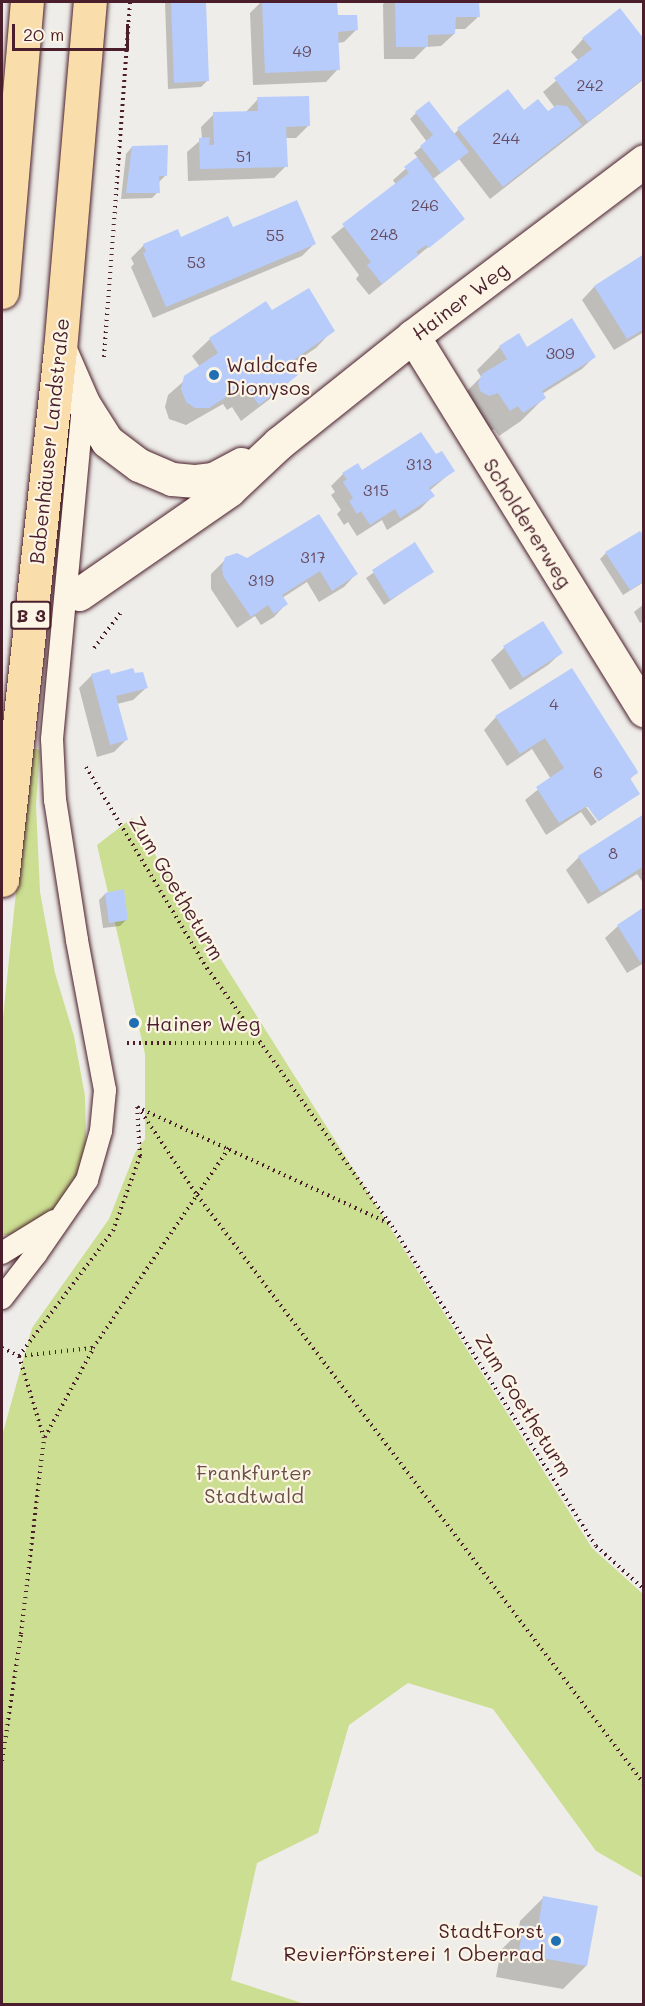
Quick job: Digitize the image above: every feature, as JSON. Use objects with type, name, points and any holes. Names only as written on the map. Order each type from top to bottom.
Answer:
[{"type":"main road","points":[[2,292],[27,2]]},
{"type":"main road","name":"Babenhäuser Landstraße","points":[[2,880],[60,350],[90,2]]},
{"type":"street","name":"Hainer Weg","points":[[79,594],[229,490],[279,443],[413,336],[644,161]]},
{"type":"street","name":"Scholdererweg","points":[[413,336],[644,710]]},
{"type":"street","name":"Hainer Weg","points":[[60,350],[83,403],[107,441],[139,465],[172,479],[196,481],[213,479],[279,443]]},
{"type":"lane","points":[[2,1298],[36,1254],[87,1179],[101,1131],[105,1090],[77,940],[55,800],[52,739],[83,403]]},
{"type":"lane","points":[[2,1253],[55,1220],[72,1202]]},
{"type":"path","points":[[103,368],[130,2]]},
{"type":"path","points":[[90,653],[125,608]]},
{"type":"path","name":"Zum Goetheturm","points":[[85,764],[207,968],[392,1226],[596,1546],[644,1589]]},
{"type":"path","points":[[98,1045],[261,1043]]},
{"type":"path","points":[[105,1090],[392,1226]]},
{"type":"path","points":[[137,1107],[197,1195],[644,1784]]},
{"type":"path","points":[[2,1761],[21,1634],[44,1438],[93,1348],[229,1148]]},
{"type":"path","points":[[44,1438],[19,1356],[93,1348]]},
{"type":"green space","points":[[31,748],[40,750],[36,805],[40,892],[55,973],[74,1036],[85,1096],[86,1137],[83,1170],[70,1193],[45,1221],[9,1235],[2,1235],[2,1027]]},
{"type":"green space","name":"Frankfurter Stadtwald","points":[[132,818],[592,1548],[643,1594],[643,1878],[596,1851],[493,1709],[408,1683],[349,1725],[318,1833],[257,1863],[231,1980],[305,2004],[2,2004],[2,1436],[32,1328],[109,1219],[135,1153],[145,1139],[145,1054],[97,845]]},
{"type":"building","points":[[171,2],[206,2],[209,81],[174,83]]},
{"type":"building","points":[[262,2],[337,2],[338,15],[357,15],[358,30],[338,32],[340,70],[265,73]]},
{"type":"building","points":[[395,2],[479,2],[480,17],[456,17],[455,34],[428,35],[428,47],[396,47]]},
{"type":"building","points":[[620,8],[644,39],[644,78],[588,122],[554,78],[592,49],[582,38]]},
{"type":"building","points":[[508,89],[524,110],[538,99],[548,111],[557,105],[567,106],[582,125],[503,187],[457,128]]},
{"type":"building","points":[[309,96],[310,126],[286,127],[288,167],[200,169],[199,138],[210,137],[209,145],[214,145],[213,112],[258,111],[257,97]]},
{"type":"building","points":[[429,101],[469,152],[441,173],[420,146],[433,135],[415,112]]},
{"type":"building","points":[[168,145],[167,176],[159,176],[160,193],[126,193],[132,146]]},
{"type":"building","points":[[417,157],[465,219],[429,248],[426,245],[416,252],[419,255],[382,284],[367,265],[371,262],[342,224],[409,173],[404,167]]},
{"type":"building","points":[[297,200],[316,244],[166,307],[143,253],[146,252],[143,244],[178,229],[181,237],[228,216],[233,227]]},
{"type":"building","points":[[644,254],[644,329],[627,339],[594,286]]},
{"type":"building","points":[[309,288],[335,331],[289,363],[298,375],[259,405],[249,391],[244,394],[240,388],[209,408],[195,408],[186,402],[181,389],[184,376],[218,353],[209,338],[266,301],[272,310]]},
{"type":"building","points":[[572,318],[596,357],[542,391],[546,398],[523,413],[518,406],[510,411],[498,393],[489,396],[480,391],[478,383],[482,374],[507,359],[499,346],[519,333],[527,347]]},
{"type":"building","points":[[421,432],[436,454],[442,451],[455,471],[429,488],[435,496],[400,518],[395,509],[370,525],[361,511],[357,514],[349,501],[353,498],[343,482],[347,479],[342,473],[358,463],[362,470]]},
{"type":"building","points":[[319,514],[358,574],[332,591],[320,571],[282,595],[288,604],[274,614],[268,605],[251,617],[223,576],[222,567],[225,557],[237,553],[247,558]]},
{"type":"building","points":[[640,531],[644,536],[644,581],[630,590],[605,552]]},
{"type":"building","points":[[415,542],[434,572],[390,600],[372,570]]},
{"type":"building","points":[[543,621],[563,653],[523,678],[503,646]]},
{"type":"building","points":[[133,668],[135,673],[143,672],[148,688],[116,696],[128,740],[110,745],[91,674],[109,669],[111,674]]},
{"type":"building","points":[[572,668],[637,770],[638,773],[630,778],[640,794],[598,821],[587,806],[559,823],[536,787],[564,768],[545,738],[520,754],[495,716]]},
{"type":"building","points":[[644,814],[644,866],[601,893],[578,856]]},
{"type":"building","points":[[124,889],[128,920],[109,923],[105,893]]},
{"type":"building","points":[[644,907],[644,960],[640,962],[617,925]]},
{"type":"building","name":"StadtForst Revierförsterei 1 Oberrad","points":[[543,1896],[598,1906],[587,1966],[518,1954],[524,1925],[538,1927]]},
{"type":"place","name":"Waldcafe Dionysos","points":[[214,375]]},
{"type":"place","name":"Hainer Weg","points":[[134,1023]]},
{"type":"place","name":"StadtForst Revierförsterei 1 Oberrad","points":[[556,1941]]}]
